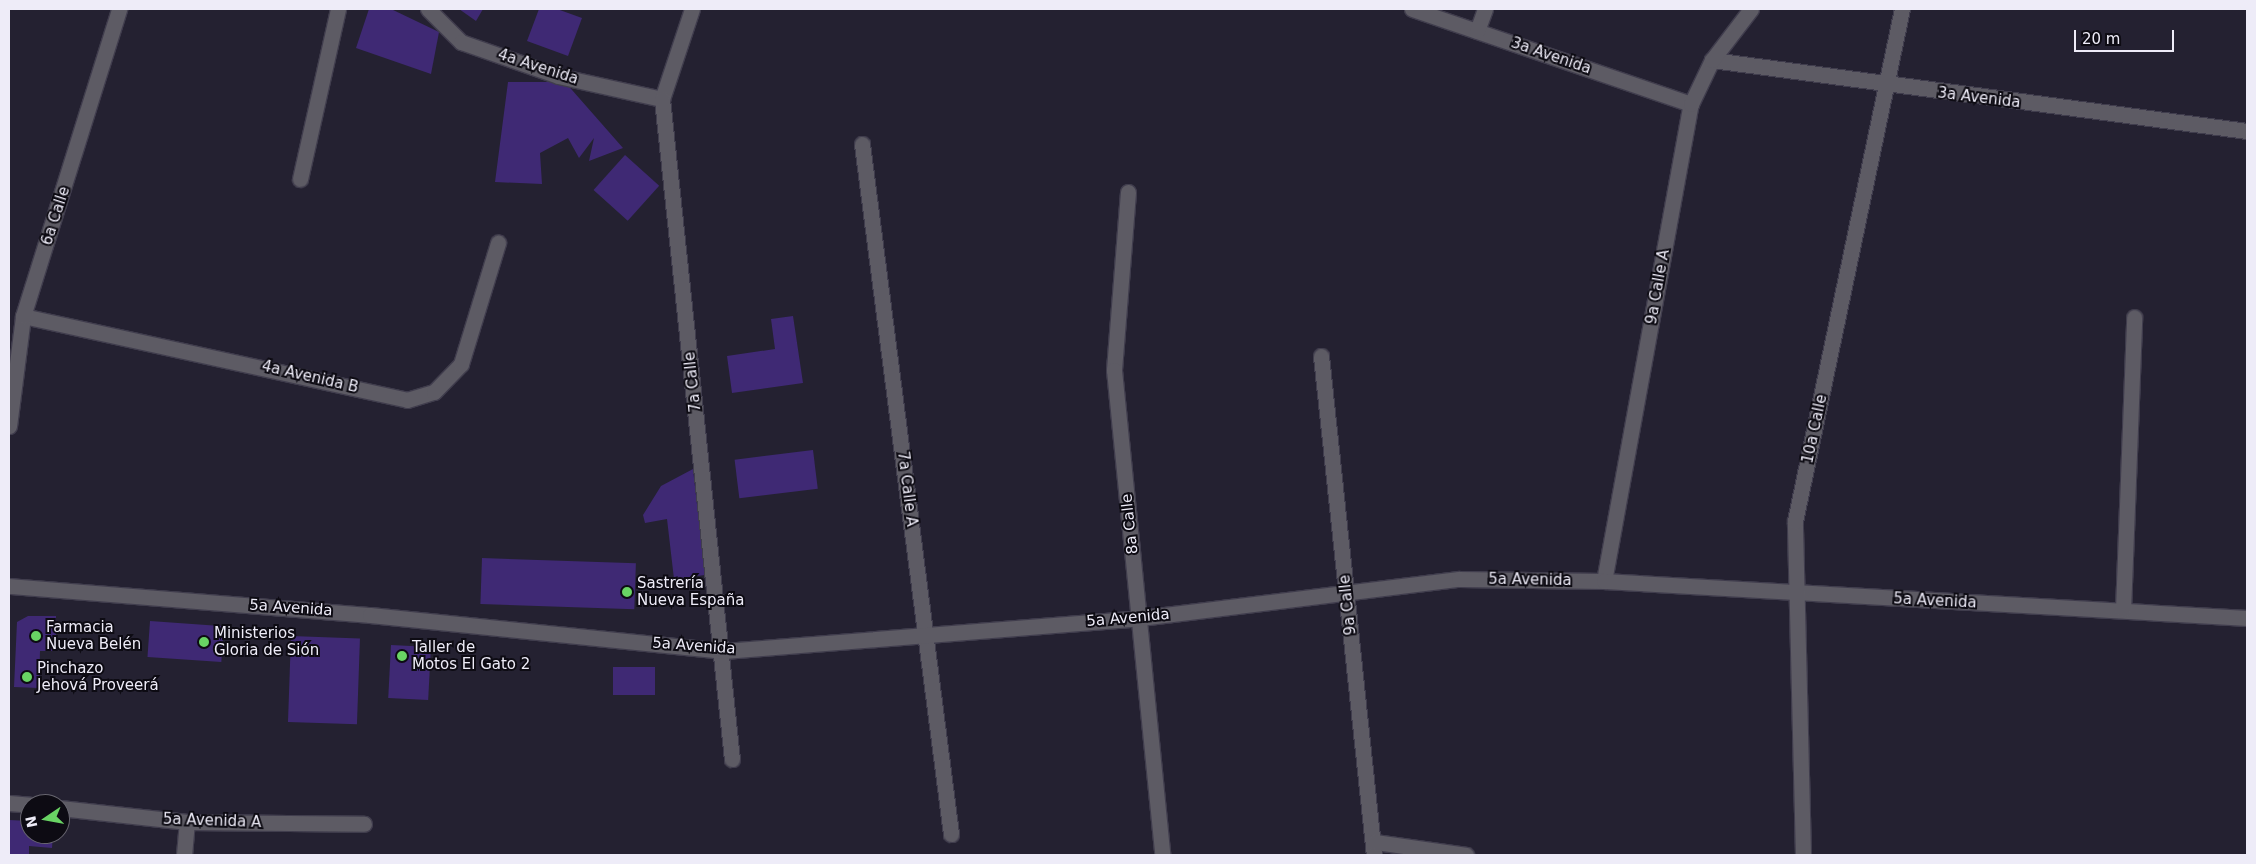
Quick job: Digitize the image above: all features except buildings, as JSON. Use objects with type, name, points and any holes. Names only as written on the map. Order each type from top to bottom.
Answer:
[{"type":"street","name":"6a Calle","points":[[9,426],[23,316],[119,9]]},
{"type":"street","points":[[300,179],[338,9]]},
{"type":"street","name":"4a Avenida","points":[[428,9],[461,42],[558,76],[662,99]]},
{"type":"street","name":"7a Calle","points":[[692,9],[662,99],[724,651],[732,759]]},
{"type":"street","name":"3a Avenida","points":[[1412,9],[1691,104]]},
{"type":"street","points":[[1477,31],[1485,9]]},
{"type":"street","name":"9a Calle A","points":[[1604,581],[1691,104],[1712,60],[1751,9]]},
{"type":"street","name":"10a Calle","points":[[1803,855],[1794,594],[1796,521],[1902,9]]},
{"type":"street","name":"3a Avenida","points":[[1712,60],[1887,86],[2247,131]]},
{"type":"street","name":"7a Calle A","points":[[862,144],[951,834]]},
{"type":"street","name":"8a Calle","points":[[1128,192],[1114,370],[1162,855]]},
{"type":"street","name":"4a Avenida B","points":[[23,316],[407,400],[434,392],[461,364],[498,243]]},
{"type":"street","points":[[2123,610],[2134,317]]},
{"type":"street","name":"9a Calle","points":[[1321,356],[1374,848]]},
{"type":"street","name":"5a Avenida","points":[[9,586],[370,615],[724,651],[1140,618],[1347,595],[1459,579],[1604,581],[1794,594],[2247,618]]},
{"type":"street","name":"5a Avenida A","points":[[70,809],[187,822],[364,824]]},
{"type":"street","points":[[184,855],[187,822]]},
{"type":"street","points":[[1374,848],[1466,855]]},
{"type":"place","name":"Sastrería Nueva España","points":[[627,592]]},
{"type":"place","name":"Farmacia Nueva Belén","points":[[36,636]]},
{"type":"place","name":"Ministerios Gloria de Sión","points":[[204,642]]},
{"type":"place","name":"Taller de Motos El Gato 2","points":[[402,656]]},
{"type":"place","name":"Pinchazo Jehová Proveerá","points":[[27,677]]}]
